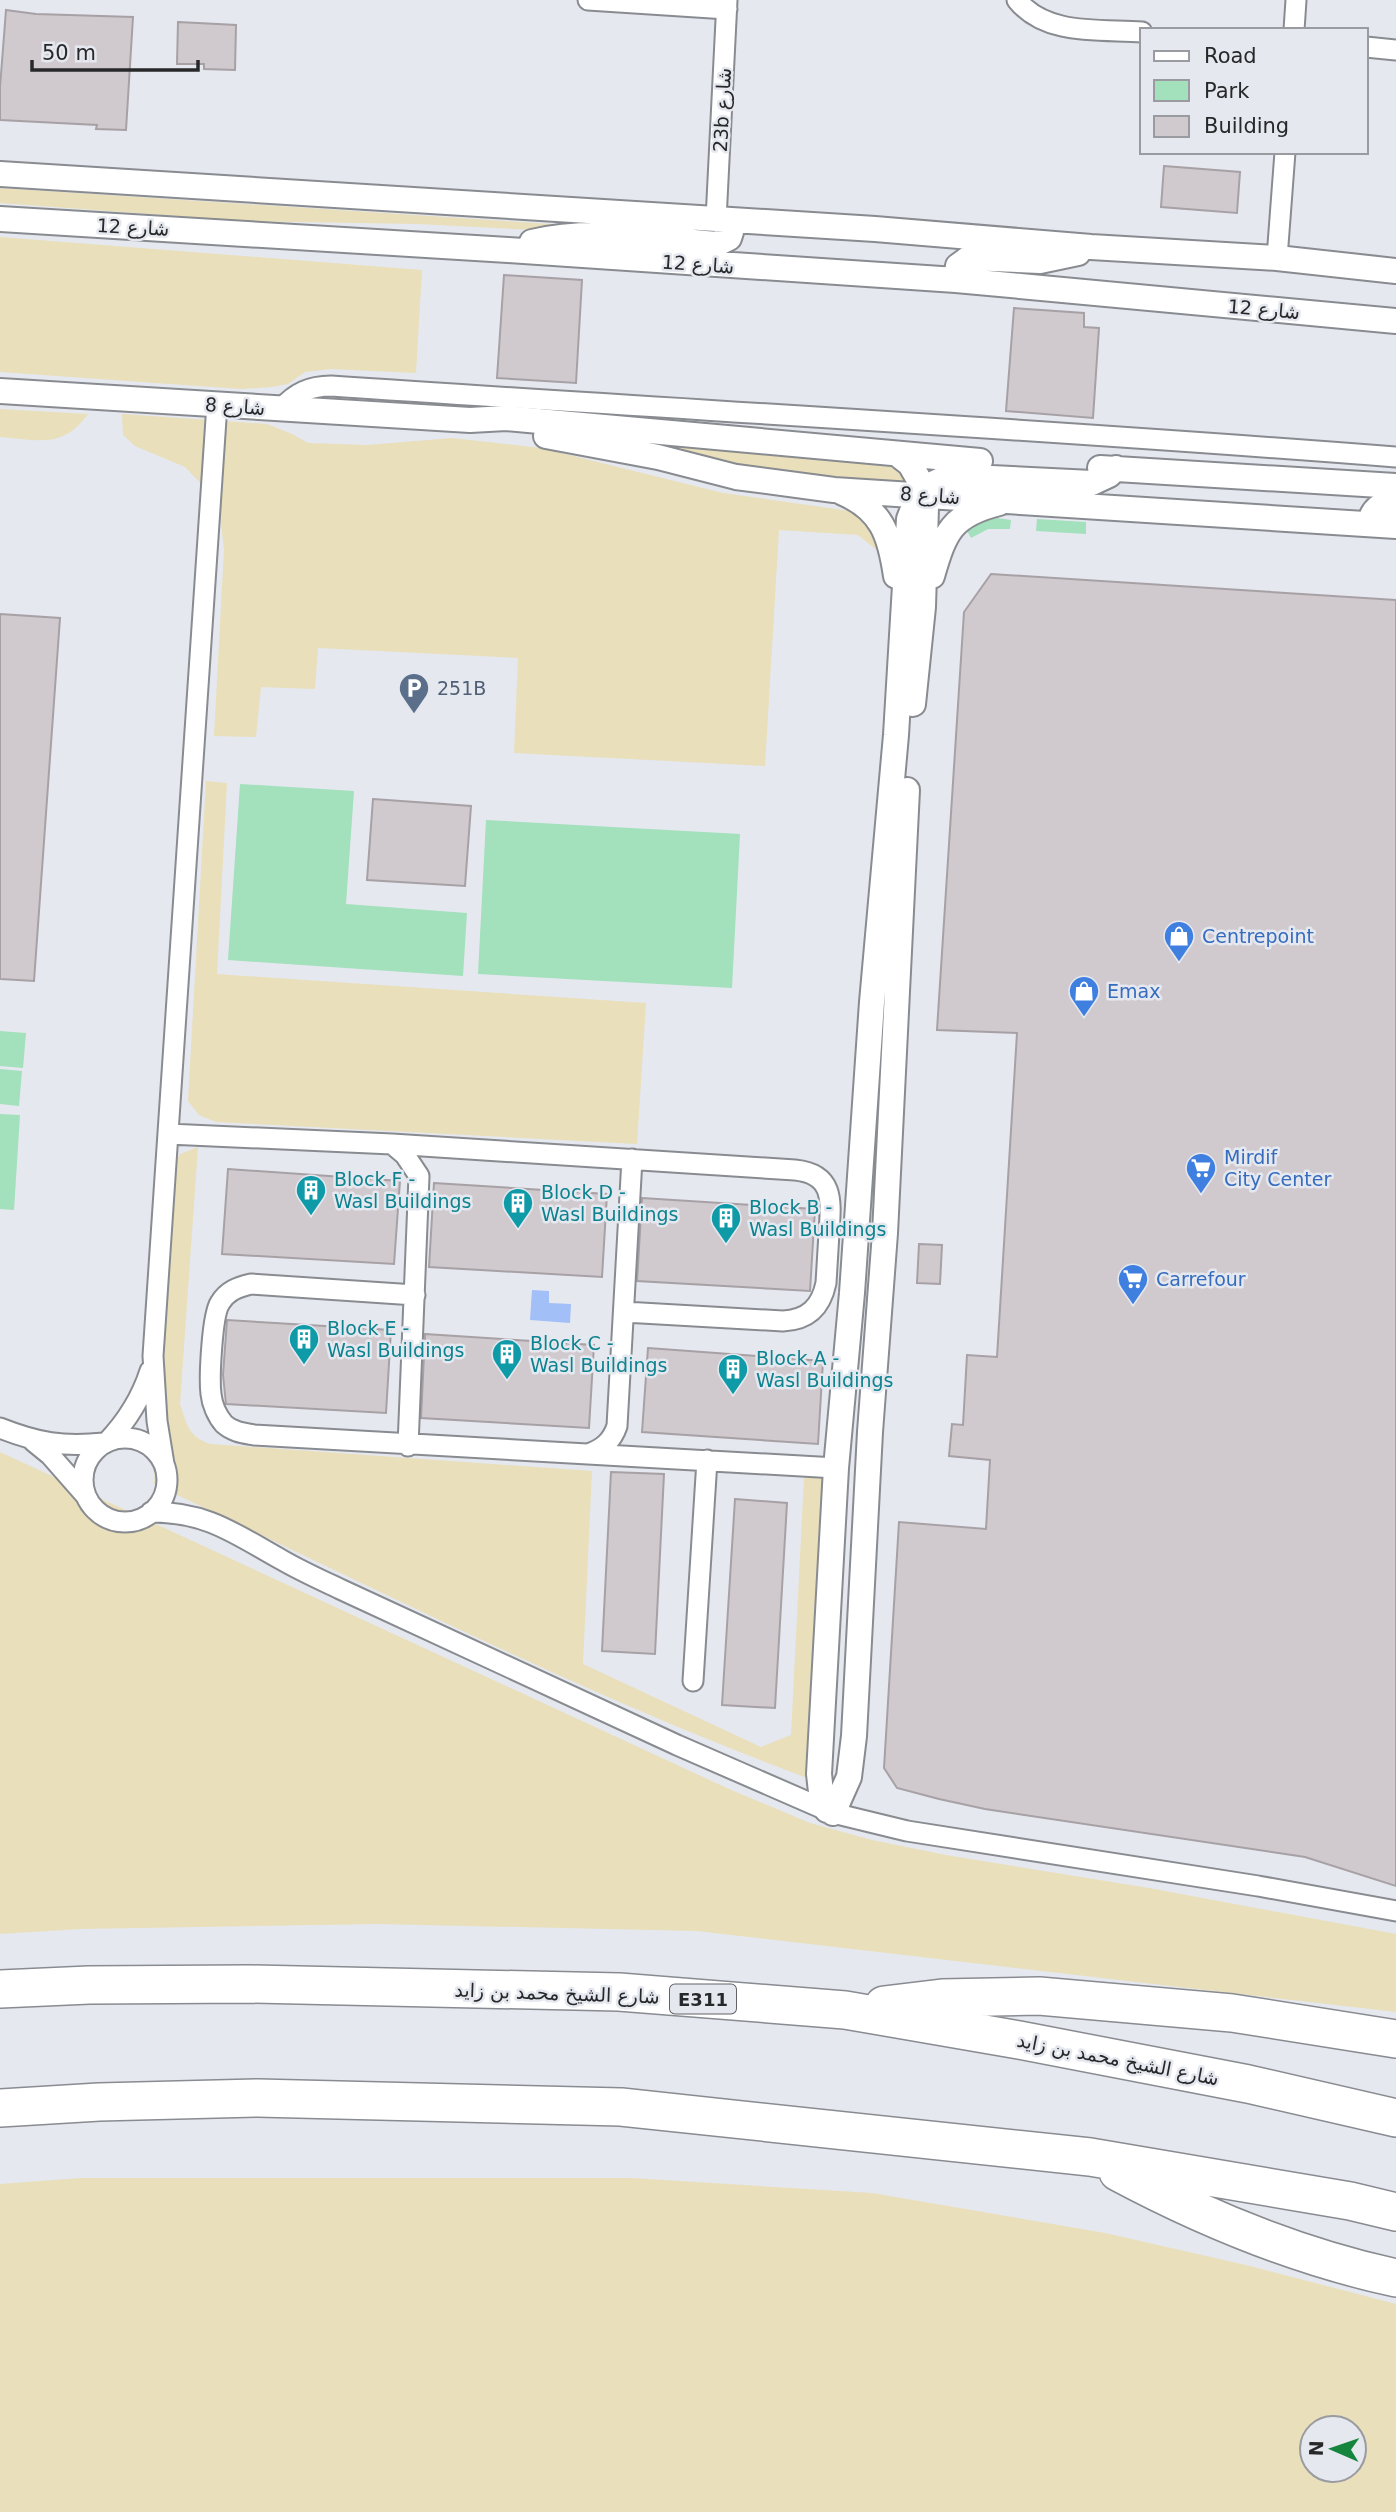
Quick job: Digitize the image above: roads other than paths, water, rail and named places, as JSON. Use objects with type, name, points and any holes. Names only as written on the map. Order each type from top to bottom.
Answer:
[{"type":"highway","name":"شارع الشيخ محمد بن زايد","points":[[0,1989],[89,1985],[249,1984],[619,1992],[845,2010],[1248,2084],[1396,2118]]},
{"type":"highway","points":[[845,2010],[942,1998],[1039,1997],[1232,2013],[1396,2039]]},
{"type":"highway","points":[[0,2108],[99,2102],[258,2098],[621,2107],[1090,2157],[1396,2212]]},
{"type":"highway","points":[[1090,2157],[1155,2192],[1223,2223],[1293,2250],[1396,2278]]},
{"type":"street","points":[[589,0],[727,4]]},
{"type":"street","points":[[1017,0],[1031,14],[1049,24],[1140,32]]},
{"type":"street","points":[[1294,28],[1296,0]]},
{"type":"street","name":"23b شارع","points":[[721,220],[727,4]]},
{"type":"street","points":[[1368,47],[1396,50]]},
{"type":"street","points":[[1277,258],[1285,154]]},
{"type":"street","points":[[0,174],[1277,258],[1396,271]]},
{"type":"street","name":"شارع 12","points":[[0,219],[956,280],[1396,321]]},
{"type":"street","points":[[508,250],[543,240],[578,235],[717,244],[729,238],[731,232],[721,220]]},
{"type":"street","points":[[956,280],[958,266],[969,258],[1054,260],[1091,247]]},
{"type":"street","points":[[281,409],[308,389],[331,386],[812,419],[1130,436],[1396,457]]},
{"type":"street","name":"شارع 8","points":[[0,391],[471,420],[506,418],[980,461],[1396,486]]},
{"type":"street","points":[[0,1428],[34,1442],[50,1455],[101,1514],[111,1520],[135,1521],[151,1512],[162,1499],[167,1476],[157,1421],[153,1356],[217,404]]},
{"type":"street","name":"شارع 8","points":[[471,420],[494,428],[658,457],[736,477],[834,489],[1396,526]]},
{"type":"street","points":[[830,1811],[821,1792],[819,1773],[836,1468],[852,1293],[872,1002],[896,735],[926,520],[918,478],[910,464],[897,454]]},
{"type":"street","points":[[923,494],[934,483],[948,476],[1092,483],[1110,475],[1116,468]]},
{"type":"street","points":[[830,1811],[849,1777],[854,1736],[866,1503],[885,1233],[910,737],[912,611],[881,521],[862,502],[834,489]]},
{"type":"street","points":[[912,611],[949,529],[964,516],[1009,501]]},
{"type":"street","points":[[1369,524],[1374,511],[1380,506],[1396,502]]},
{"type":"street","points":[[872,1002],[877,1051],[873,1133],[876,1142],[888,1154]]},
{"type":"street","points":[[168,1134],[392,1144],[795,1170],[815,1175],[823,1182],[831,1202],[827,1283],[824,1296],[808,1315],[796,1321],[624,1312]]},
{"type":"street","points":[[392,1144],[405,1155],[419,1176],[408,1446]]},
{"type":"street","points":[[419,1176],[433,1159],[451,1148]]},
{"type":"street","points":[[587,1454],[606,1444],[617,1426],[632,1159]]},
{"type":"street","points":[[415,1295],[251,1284],[237,1287],[226,1294],[218,1305],[214,1318],[211,1394],[215,1410],[224,1423],[238,1432],[254,1435],[408,1446],[836,1468]]},
{"type":"street","points":[[852,1293],[861,1330],[851,1479],[855,1493],[866,1503]]},
{"type":"street","points":[[86,1496],[83,1484],[88,1461],[118,1430],[137,1403],[153,1356]]},
{"type":"street","points":[[34,1442],[82,1445],[127,1437],[149,1445],[164,1464]]},
{"type":"street","points":[[694,1681],[707,1460]]},
{"type":"street","points":[[151,1512],[184,1514],[216,1523],[340,1589],[700,1755],[830,1811],[907,1831],[1258,1886],[1396,1911]]},
{"type":"water","points":[[532,1290],[549,1291],[549,1303],[571,1304],[570,1323],[530,1320]]},
{"type":"place","name":"251B","points":[[414,715]]},
{"type":"place","name":"Centrepoint","points":[[1179,963]]},
{"type":"place","name":"Emax","points":[[1084,1018]]},
{"type":"place","name":"Mirdif City Center","points":[[1201,1195]]},
{"type":"place","name":"Block F - Wasl Buildings","points":[[311,1217]]},
{"type":"place","name":"Block D - Wasl Buildings","points":[[518,1230]]},
{"type":"place","name":"Block B - Wasl Buildings","points":[[726,1245]]},
{"type":"place","name":"Carrefour","points":[[1133,1306]]},
{"type":"place","name":"Block E - Wasl Buildings","points":[[304,1366]]},
{"type":"place","name":"Block C - Wasl Buildings","points":[[507,1381]]},
{"type":"place","name":"Block A - Wasl Buildings","points":[[733,1396]]}]
